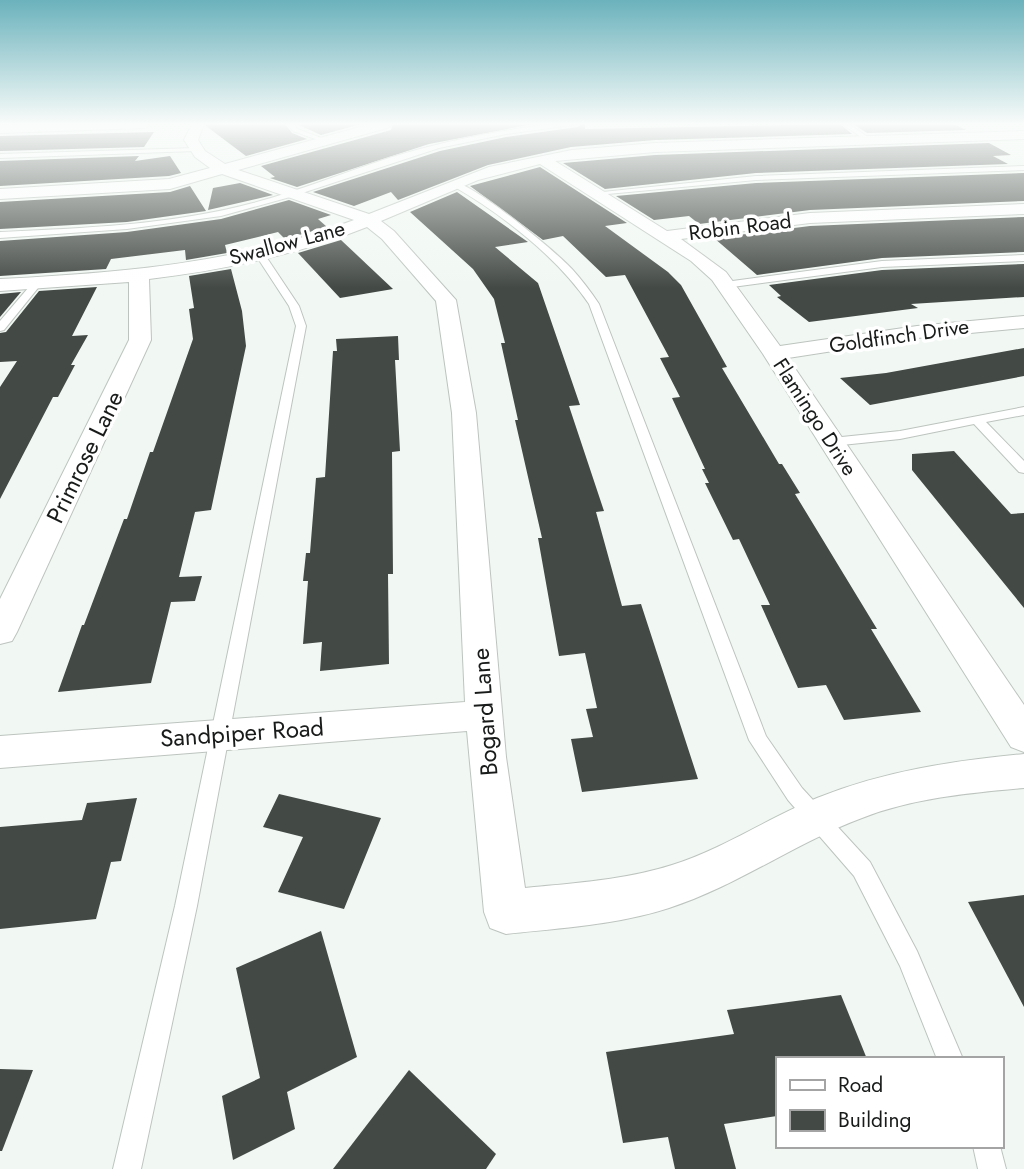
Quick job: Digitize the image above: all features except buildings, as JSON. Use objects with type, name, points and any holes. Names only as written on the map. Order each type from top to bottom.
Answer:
[{"type":"street","points":[[0,194],[145,187],[191,179]]},
{"type":"street","name":"Bogard Lane","points":[[250,179],[367,219],[388,235],[446,300],[464,413],[487,757],[506,912],[604,902],[670,886],[852,803],[936,779],[1024,771]]},
{"type":"street","name":"Swallow Lane","points":[[0,285],[139,275],[260,254],[345,229],[473,179]]},
{"type":"street","name":"Flamingo Drive","points":[[574,179],[697,257],[725,285],[774,354],[1024,736]]},
{"type":"street","name":"Robin Road","points":[[665,236],[810,218],[1024,209]]},
{"type":"street","name":"Primrose Lane","points":[[0,632],[140,340],[139,275]]},
{"type":"street","name":"Goldfinch Drive","points":[[774,354],[917,332],[1024,322]]},
{"type":"street","name":"Sandpiper Road","points":[[0,752],[485,715]]},
{"type":"lane","points":[[0,235],[161,224],[214,215],[337,179]]},
{"type":"lane","points":[[597,193],[750,179]]},
{"type":"lane","points":[[456,184],[470,192],[565,267],[581,282],[594,304],[758,740],[817,819],[862,869],[909,959],[949,1057]]},
{"type":"lane","points":[[127,1169],[186,906],[301,326],[294,306],[260,254]]},
{"type":"lane","points":[[725,285],[882,264],[1024,258]]},
{"type":"lane","points":[[0,328],[37,283]]},
{"type":"lane","points":[[832,442],[900,435],[1024,411]]},
{"type":"lane","points":[[977,420],[1024,469]]},
{"type":"lane","points":[[987,1148],[992,1169]]}]
